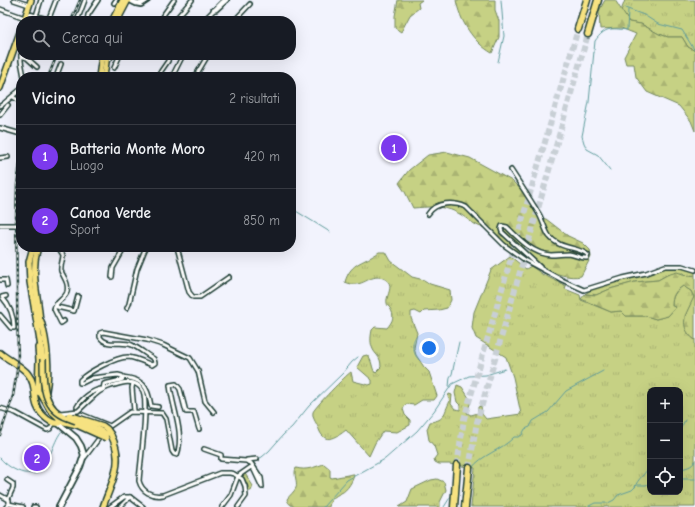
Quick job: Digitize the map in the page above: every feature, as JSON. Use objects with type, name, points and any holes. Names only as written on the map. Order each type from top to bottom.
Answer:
[{"type":"highway","points":[[578,29],[586,0]]},
{"type":"highway","points":[[588,34],[598,0]]},
{"type":"highway","points":[[454,507],[457,465]]},
{"type":"highway","points":[[465,507],[469,468]]},
{"type":"main road","points":[[115,16],[123,0]]},
{"type":"main road","points":[[120,16],[129,0]]},
{"type":"main road","points":[[25,16],[30,3]]},
{"type":"main road","points":[[0,88],[16,43]]},
{"type":"main road","points":[[100,72],[101,60]]},
{"type":"main road","points":[[105,72],[107,60]]},
{"type":"main road","points":[[32,252],[29,273],[39,360],[35,402],[44,416],[59,422],[76,425],[108,435]]},
{"type":"main road","points":[[36,252],[33,272],[47,359],[47,382],[43,399]]},
{"type":"main road","points":[[32,302],[43,359]]},
{"type":"main road","points":[[40,316],[44,390],[46,398],[52,407],[66,418],[96,428],[108,435]]},
{"type":"main road","points":[[0,353],[29,374],[36,392],[41,394],[53,413],[59,417],[59,422]]},
{"type":"main road","points":[[53,413],[63,414],[103,426],[107,429],[108,435],[118,454],[117,469],[103,507]]},
{"type":"street","points":[[17,0],[30,3]]},
{"type":"street","points":[[34,16],[41,0]]},
{"type":"street","points":[[50,16],[56,0]]},
{"type":"street","points":[[79,16],[85,0]]},
{"type":"street","points":[[88,16],[98,0]]},
{"type":"street","points":[[129,0],[144,5],[147,0]]},
{"type":"street","points":[[163,16],[174,0]]},
{"type":"street","points":[[178,16],[192,0]]},
{"type":"street","points":[[208,16],[224,0]]},
{"type":"street","points":[[213,10],[216,10],[227,0]]},
{"type":"street","points":[[239,16],[250,4]]},
{"type":"street","points":[[0,9],[22,16]]},
{"type":"street","points":[[21,60],[23,72]]},
{"type":"street","points":[[29,60],[37,67]]},
{"type":"street","points":[[114,68],[118,60]]},
{"type":"street","points":[[160,72],[168,60]]},
{"type":"street","points":[[175,72],[181,60]]},
{"type":"street","points":[[198,72],[205,60]]},
{"type":"street","points":[[58,72],[61,64]]},
{"type":"street","points":[[0,108],[16,94]]},
{"type":"street","points":[[0,115],[8,105]]},
{"type":"street","points":[[0,128],[16,133]]},
{"type":"street","points":[[0,158],[8,157]]},
{"type":"street","points":[[511,170],[539,214],[550,236],[566,248],[588,255],[587,258],[584,259],[572,254],[547,254],[526,245],[507,227],[502,226],[502,232],[546,272]]},
{"type":"street","points":[[428,214],[435,206],[459,204],[466,207],[504,246],[546,272],[584,290],[666,266],[682,266],[695,270]]},
{"type":"street","points":[[0,225],[16,225]]},
{"type":"street","points":[[59,319],[54,309],[56,304],[65,296],[67,286],[66,279],[61,269],[63,255],[61,252]]},
{"type":"street","points":[[112,277],[113,268],[121,252]]},
{"type":"street","points":[[127,308],[137,269],[145,252]]},
{"type":"street","points":[[178,252],[189,292],[193,296],[200,297],[228,277]]},
{"type":"street","points":[[0,280],[6,280],[7,286]]},
{"type":"street","points":[[0,315],[11,328],[14,328],[10,307],[2,297],[6,296]]},
{"type":"street","points":[[56,304],[57,307],[74,311],[78,296]]},
{"type":"street","points":[[80,383],[81,379],[98,367],[120,358],[128,357],[142,360],[152,365],[155,364],[156,361],[154,359],[132,345],[107,342],[102,340],[100,333],[103,332],[147,340],[163,345],[190,358],[198,371],[205,401],[214,412]]},
{"type":"street","points":[[76,386],[94,377],[118,375],[122,377],[134,378],[145,386],[149,394],[151,406],[158,407]]},
{"type":"street","points":[[63,414],[78,411],[102,389],[104,384],[121,380],[122,377]]},
{"type":"street","points":[[199,429],[194,412],[186,412],[180,389],[176,384],[170,385],[178,426],[180,445],[178,455],[174,454],[172,451],[165,415],[162,413],[156,412],[145,412],[134,411],[126,414],[110,426],[81,415],[77,410],[78,406],[83,400],[93,392],[124,382],[139,385],[143,390],[145,400],[145,412],[139,481],[142,489],[154,496],[161,496],[220,473],[230,473],[238,476],[244,482],[246,493],[244,500],[238,507]]},
{"type":"street","points":[[133,383],[134,411]]},
{"type":"street","points":[[0,408],[16,413],[47,430],[59,422],[80,442],[83,452],[83,459]]},
{"type":"street","points":[[59,507],[69,490],[83,459],[100,437]]},
{"type":"street","points":[[204,449],[221,455],[221,459],[243,461],[252,464],[261,478],[263,486],[261,486],[259,479],[252,468],[238,476],[231,495],[222,507]]},
{"type":"street","points":[[243,461],[257,459]]},
{"type":"street","points":[[6,507],[8,504],[8,499],[14,488],[13,484],[8,480]]},
{"type":"street","points":[[0,495],[8,499]]},
{"type":"street","points":[[110,507],[124,497],[130,497],[143,507]]},
{"type":"street","points":[[120,507],[130,497]]},
{"type":"street","points":[[8,504],[24,507]]},
{"type":"green space","points":[[398,0],[422,0],[418,3],[419,8],[410,15],[401,32],[395,28],[395,16]]},
{"type":"green space","points":[[456,0],[495,0],[495,10],[499,21],[499,37],[492,53],[479,43],[468,30],[461,16]]},
{"type":"green space","points":[[605,0],[615,0],[629,22],[641,24],[659,34],[668,37],[682,37],[688,47],[695,51],[695,131],[691,121],[679,106],[647,92],[636,77],[634,64],[626,64],[624,57],[636,34],[621,28],[600,29],[599,11]]},
{"type":"green space","points":[[625,0],[695,0],[695,51],[688,47],[682,37],[668,37],[659,34],[641,24],[629,22],[621,11]]},
{"type":"green space","points":[[447,152],[470,158],[512,181],[526,194],[542,219],[546,219],[568,236],[583,243],[590,250],[591,257],[581,276],[572,277],[542,268],[513,251],[488,228],[483,228],[451,210],[434,207],[413,208],[399,183],[409,170],[428,155]]},
{"type":"green space","points":[[379,252],[386,252],[391,261],[412,277],[450,290],[451,300],[447,308],[424,311],[421,314],[415,311],[411,312],[411,318],[417,333],[414,348],[416,355],[429,372],[437,396],[434,400],[422,400],[414,405],[406,404],[403,409],[405,415],[410,420],[410,425],[397,432],[383,431],[369,456],[346,430],[334,437],[328,439],[325,438],[320,432],[313,412],[351,372],[353,381],[369,385],[372,384],[372,380],[357,367],[363,356],[367,355],[369,357],[375,373],[381,367],[380,360],[372,347],[371,336],[372,330],[375,327],[387,328],[392,321],[393,316],[387,303],[390,290],[389,283],[383,278],[378,277],[357,284],[345,282],[351,270],[355,266]]},
{"type":"green space","points":[[510,256],[526,269],[531,266],[542,274],[566,286],[565,289],[580,295],[581,300],[611,312],[621,311],[626,316],[646,316],[656,319],[668,316],[676,307],[672,306],[674,294],[683,286],[691,291],[694,298],[685,316],[688,334],[695,340],[695,507],[471,507],[475,468],[439,464],[435,462],[434,459],[437,455],[434,446],[429,440],[427,429],[430,422],[442,418],[450,401],[448,397],[449,394],[452,395],[451,404],[455,409],[460,410],[460,405],[457,402],[455,393],[457,385],[462,387],[471,401],[467,413],[471,415],[478,413],[478,407],[481,406],[482,414],[486,419],[521,414],[513,377],[506,357],[476,338],[472,328],[474,312],[491,270]]},
{"type":"green space","points":[[666,267],[682,267],[695,271],[695,275],[689,277],[683,273],[667,275],[658,280],[635,282],[610,289],[596,295],[585,294],[594,288]]},
{"type":"green space","points":[[677,272],[689,276],[695,275],[695,340],[689,335],[685,325],[686,314],[694,297],[691,291],[683,286],[673,297],[672,306],[676,307],[668,316],[656,319],[646,316],[626,316],[621,311],[611,312],[581,299],[585,294],[596,295],[610,289],[635,282],[658,280]]},
{"type":"green space","points":[[324,464],[330,469],[330,477],[332,478],[354,474],[350,485],[343,492],[333,498],[329,507],[295,507],[291,505],[287,499],[296,488],[296,468],[307,469]]},
{"type":"green space","points":[[244,472],[253,486],[251,491],[248,491],[248,486],[241,475]]},
{"type":"green space","points":[[437,479],[444,482],[446,490],[440,502],[440,507],[399,507],[407,502],[412,489],[431,480]]},
{"type":"waterway","points":[[498,62],[504,36],[501,0]]},
{"type":"waterway","points":[[625,8],[644,15],[658,24],[682,30],[695,51]]},
{"type":"waterway","points":[[610,170],[598,155],[587,149],[582,136],[589,102],[595,41],[605,31],[612,29],[627,30],[628,10]]},
{"type":"waterway","points":[[296,211],[330,232]]},
{"type":"waterway","points":[[449,387],[459,342]]},
{"type":"waterway","points":[[258,459],[269,451],[292,427],[309,406],[358,357]]},
{"type":"waterway","points":[[323,507],[347,480],[385,459],[417,431],[434,411],[452,384],[469,376],[486,375],[505,369]]},
{"type":"waterway","points":[[472,468],[476,463],[504,446],[514,437],[522,435],[525,429],[530,427],[533,421],[548,412],[566,391],[603,371]]},
{"type":"waterway","points":[[683,424],[685,420]]},
{"type":"waterway","points":[[0,458],[17,471],[24,473],[37,473],[44,466],[61,432]]},
{"type":"waterway","points":[[683,469],[690,466],[695,461]]},
{"type":"waterway","points":[[635,487],[647,471]]},
{"type":"waterway","points":[[683,479],[695,479]]},
{"type":"waterway","points":[[587,507],[595,503],[608,503],[614,500],[618,495],[632,490],[637,485],[647,484]]},
{"type":"waterway","points":[[444,507],[451,496]]},
{"type":"tunnel","points":[[457,465],[464,419],[578,29]]},
{"type":"tunnel","points":[[469,468],[477,422],[588,34]]},
{"type":"railway","points":[[73,16],[80,0]]},
{"type":"railway","points":[[50,72],[55,60]]},
{"type":"railway","points":[[0,435],[13,396],[18,364],[16,252]]},
{"type":"place","name":"Batteria Monte Moro","points":[[394,148]]},
{"type":"place","name":"Canoa Verde","points":[[37,458]]}]
